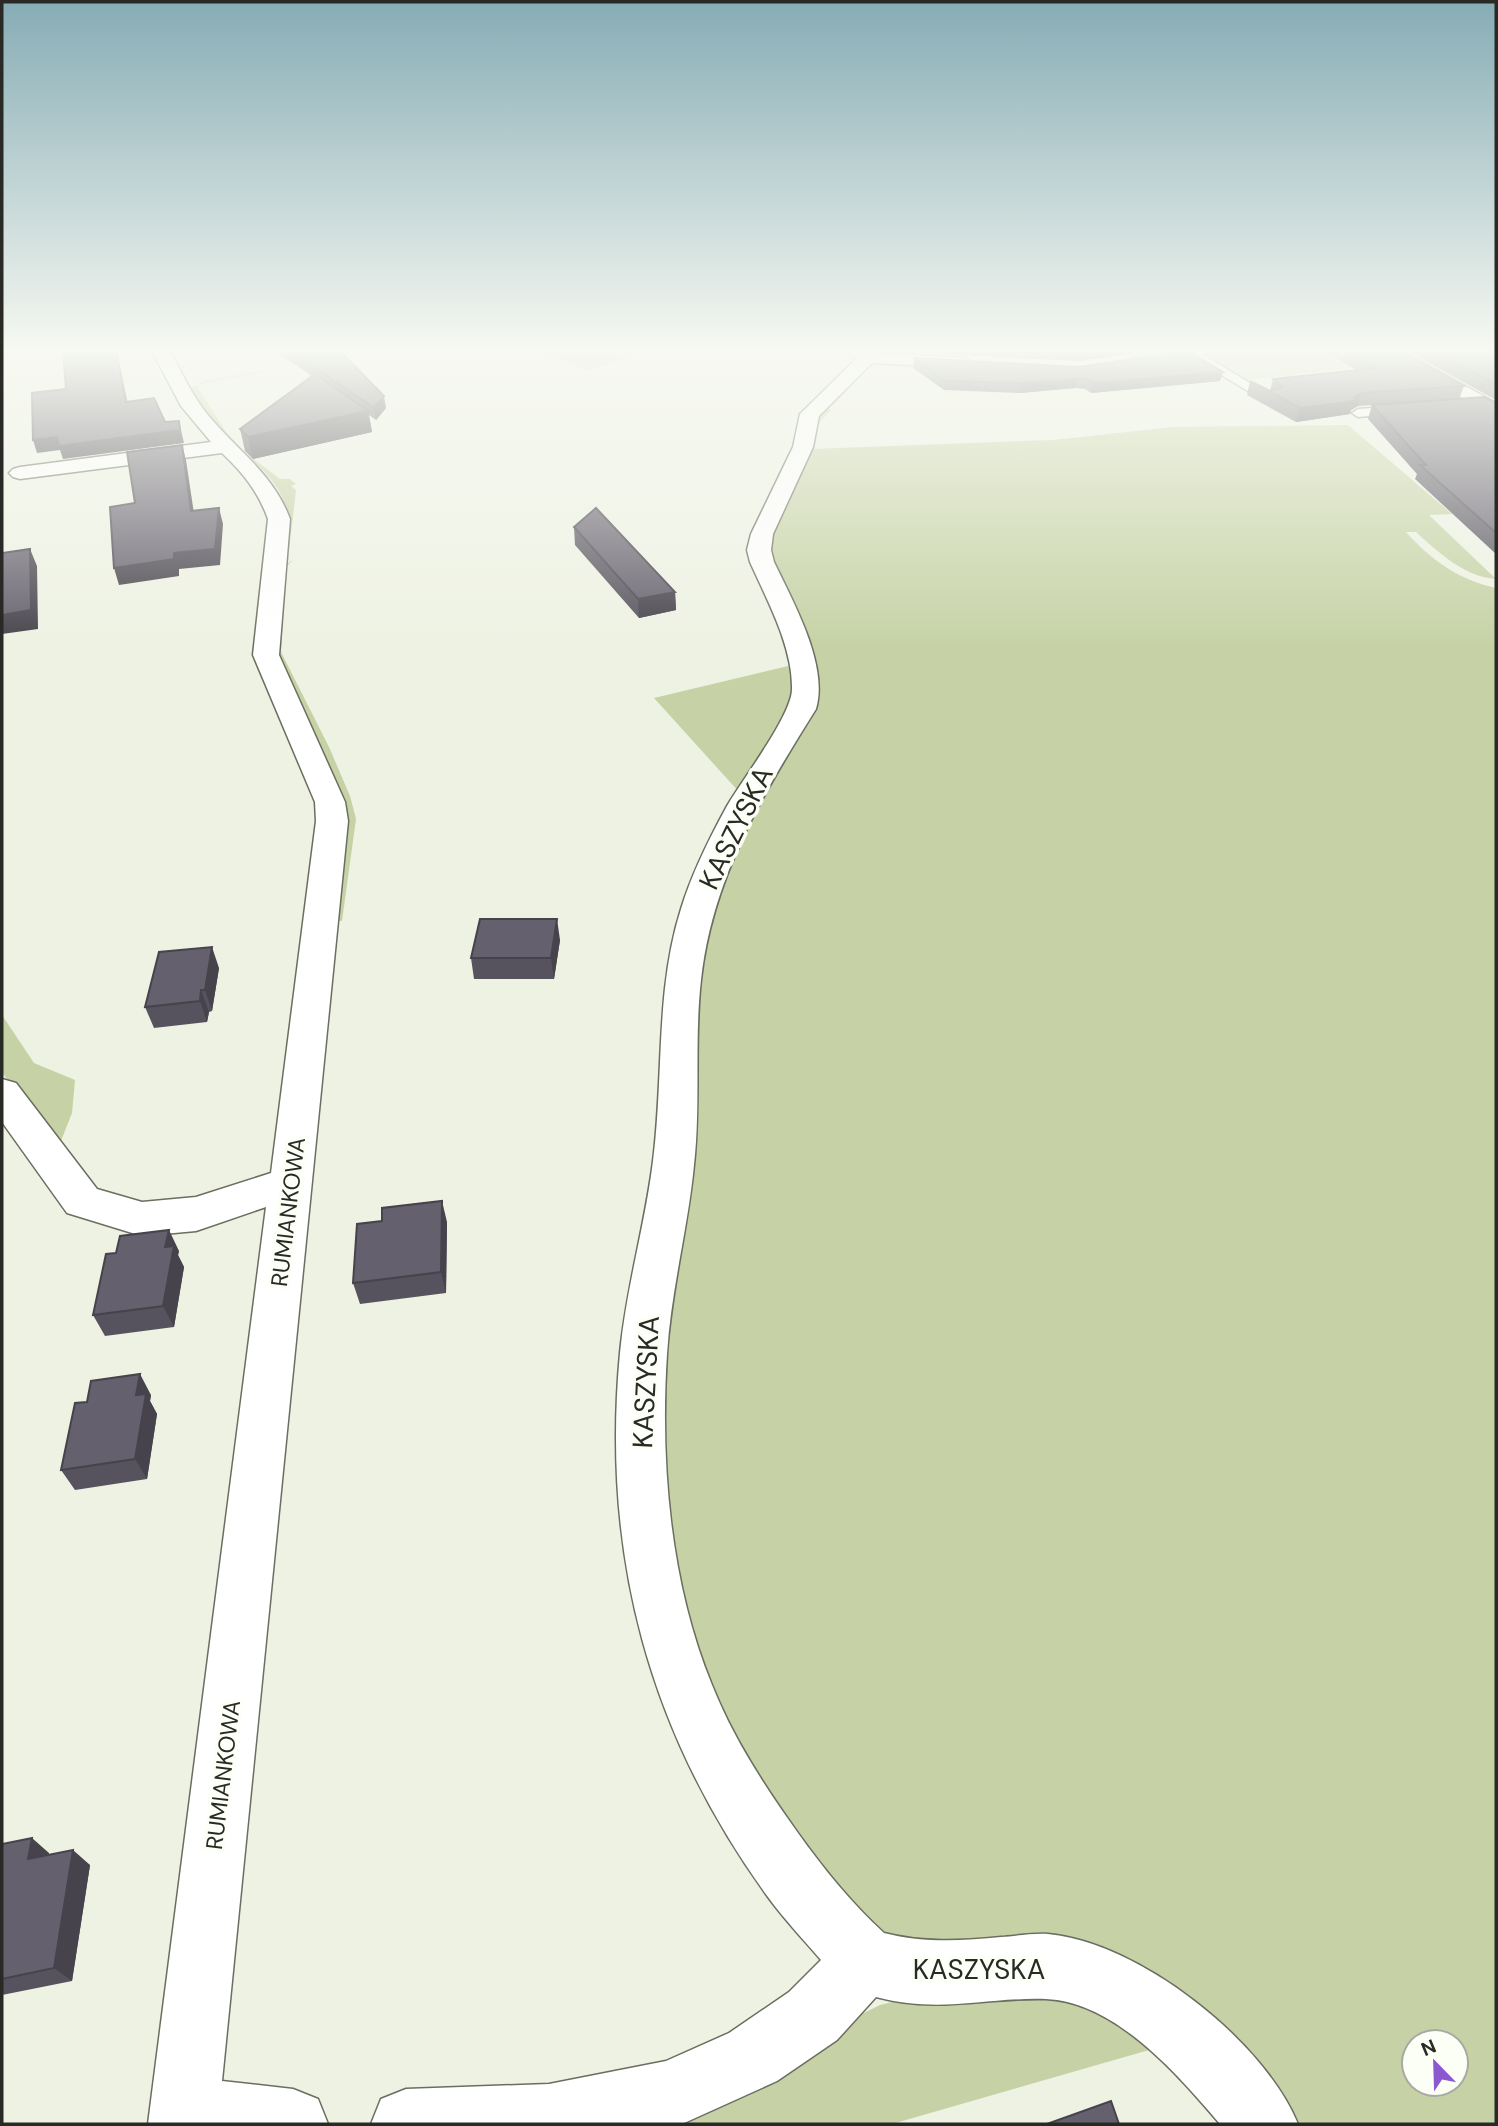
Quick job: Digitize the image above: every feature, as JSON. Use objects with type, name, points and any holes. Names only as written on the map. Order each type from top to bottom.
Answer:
[{"type":"street","points":[[20,473],[195,450]]},
{"type":"street","name":"RUMIANKOWA","points":[[183,2118],[332,821],[330,802],[266,655],[279,519],[275,502],[261,478],[231,450]]},
{"type":"street","name":"KASZYSKA","points":[[801,450],[764,527],[760,543],[762,562],[801,664],[806,698],[802,709],[751,789],[723,843],[694,921],[683,979],[675,1155],[666,1224],[649,1305],[643,1354],[641,1406],[643,1473],[651,1549],[662,1613],[678,1670],[709,1745],[745,1812],[801,1891],[865,1961],[911,1973],[953,1974],[1051,1967],[1091,1976],[1133,1995],[1174,2029],[1214,2066],[1264,2124]]},
{"type":"street","points":[[2,1093],[82,1201],[142,1219],[196,1214],[291,1183]]},
{"type":"street","points":[[406,2124],[549,2119],[669,2095],[754,2057],[813,2016],[865,1961]]},
{"type":"street","points":[[183,2118],[293,2124]]},
{"type":"green space","points":[[242,450],[280,479],[290,479],[296,484],[291,486],[296,490],[289,550],[285,548],[287,515],[280,493],[256,463]]},
{"type":"green space","points":[[804,450],[1377,450],[1452,514],[1429,515],[1496,579],[1463,569],[1443,556],[1416,532],[1406,532],[1446,568],[1470,580],[1496,588],[1496,2124],[1284,2124],[1261,2094],[1221,2053],[877,1938],[815,1877],[694,1667],[656,1473],[695,981],[725,854],[808,710],[766,549]]},
{"type":"green space","points":[[293,560],[286,567],[281,652],[329,747],[350,796],[356,819],[342,921],[333,920],[341,873],[276,651],[285,565]]},
{"type":"green space","points":[[788,666],[796,695],[785,724],[740,793],[654,698]]},
{"type":"green space","points":[[2,1015],[34,1063],[75,1080],[72,1113],[57,1151],[2,1072]]},
{"type":"green space","points":[[1060,1986],[1156,2048],[892,2124],[624,2124],[656,2116],[880,2005],[916,1996]]},
{"type":"building","points":[[183,450],[191,511],[219,508],[215,549],[174,553],[174,559],[114,568],[110,507],[135,503],[127,452]]},
{"type":"building","points":[[1413,450],[1496,450],[1496,533],[1420,465],[1426,465]]},
{"type":"building","points":[[596,508],[675,592],[638,599],[574,527]]},
{"type":"building","points":[[30,549],[31,610],[2,615],[2,553]]},
{"type":"building","points":[[480,919],[557,919],[551,958],[471,958]]},
{"type":"building","points":[[212,947],[205,990],[201,990],[200,1001],[145,1007],[159,952]]},
{"type":"building","points":[[442,1201],[441,1272],[353,1283],[357,1224],[382,1221],[382,1208]]},
{"type":"building","points":[[169,1230],[165,1247],[174,1246],[163,1306],[93,1315],[106,1254],[116,1253],[120,1236]]},
{"type":"building","points":[[140,1374],[136,1395],[146,1394],[135,1459],[61,1470],[75,1403],[87,1402],[91,1381]]},
{"type":"building","points":[[32,1838],[28,1859],[73,1850],[54,1968],[2,1979],[2,1844]]},
{"type":"building","points":[[1111,2101],[1119,2124],[1047,2124]]}]
